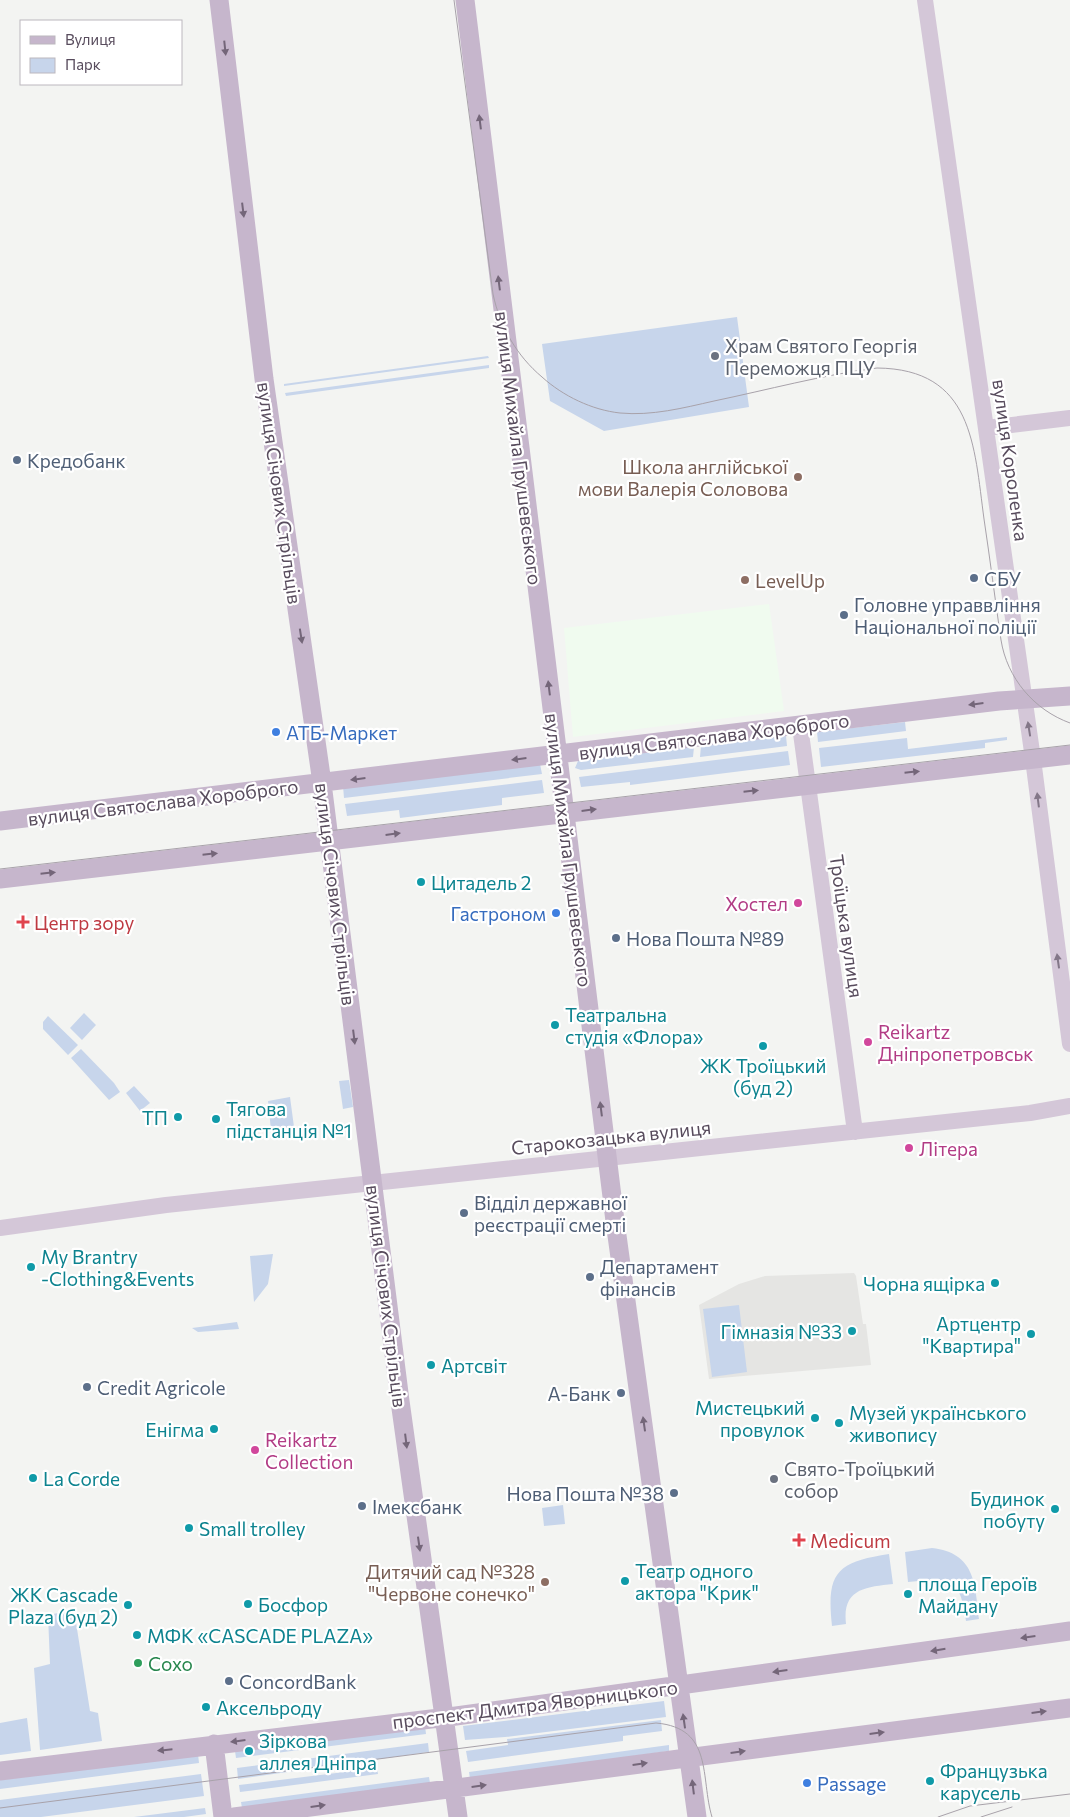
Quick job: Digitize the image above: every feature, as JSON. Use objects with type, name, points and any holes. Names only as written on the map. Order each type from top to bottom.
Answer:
[{"type":"main road","name":"вулиця Січових Стрільців","points":[[219,0],[264,380],[322,783],[372,1184],[442,1717],[458,1817]]},
{"type":"main road","name":"вулиця Михайла Грушевського","points":[[465,0],[608,1158],[697,1817]]},
{"type":"main road","name":"вулиця Святослава Хороброго","points":[[0,820],[1024,699],[1070,696]]},
{"type":"main road","points":[[0,879],[1070,755]]},
{"type":"main road","name":"проспект Дмитра Яворницького","points":[[0,1771],[442,1717],[1070,1631]]},
{"type":"main road","points":[[234,1817],[1070,1708]]},
{"type":"main road","points":[[214,1744],[223,1817]]},
{"type":"street","name":"вулиця Короленка","points":[[925,0],[1033,759],[1070,1044]]},
{"type":"street","points":[[986,428],[1070,418]]},
{"type":"street","name":"Троїцька вулиця","points":[[800,726],[855,1132]]},
{"type":"street","name":"Старокозацька вулиця","points":[[0,1228],[156,1206],[1030,1113],[1070,1106]]},
{"type":"shaded area","points":[[769,604],[784,711],[573,737],[564,628]]},
{"type":"shaded area","points":[[854,1273],[863,1324],[866,1324],[871,1365],[709,1379],[699,1305],[739,1284],[765,1276]]},
{"type":"green space","points":[[737,317],[749,407],[604,431],[550,401],[542,344]]},
{"type":"green space","points":[[488,356],[489,358],[284,386],[284,384]]},
{"type":"green space","points":[[489,365],[489,368],[286,396],[285,393]]},
{"type":"green space","points":[[905,722],[906,731],[818,742],[817,732]]},
{"type":"green space","points":[[786,736],[787,746],[700,757],[701,746]]},
{"type":"green space","points":[[1007,737],[1007,740],[985,743],[985,748],[821,767],[819,748],[907,738],[908,749]]},
{"type":"green space","points":[[694,747],[693,757],[581,770],[575,768],[578,761]]},
{"type":"green space","points":[[788,751],[790,765],[630,785],[630,782],[581,787],[579,777]]},
{"type":"green space","points":[[540,764],[542,774],[344,798],[343,786]]},
{"type":"green space","points":[[542,780],[544,793],[502,798],[502,805],[400,818],[399,810],[347,816],[345,804]]},
{"type":"green space","points":[[84,1013],[96,1025],[82,1040],[70,1028]]},
{"type":"green space","points":[[48,1016],[78,1045],[68,1055],[43,1029],[43,1022]]},
{"type":"green space","points":[[81,1049],[114,1083],[120,1092],[109,1100],[71,1058]]},
{"type":"green space","points":[[349,1080],[353,1107],[343,1109],[339,1081]]},
{"type":"green space","points":[[134,1086],[150,1103],[140,1111],[126,1093]]},
{"type":"green space","points":[[290,1097],[294,1127],[271,1130],[268,1101]]},
{"type":"green space","points":[[273,1254],[268,1284],[254,1302],[250,1256]]},
{"type":"green space","points":[[739,1305],[747,1372],[712,1377],[703,1309]]},
{"type":"green space","points":[[237,1322],[239,1329],[198,1332],[192,1328]]},
{"type":"green space","points":[[563,1505],[565,1524],[544,1526],[542,1508]]},
{"type":"green space","points":[[932,1548],[957,1556],[965,1563],[974,1582],[979,1619],[966,1621],[960,1595],[950,1583],[943,1580],[908,1582],[905,1552]]},
{"type":"green space","points":[[889,1554],[893,1584],[873,1587],[858,1592],[848,1603],[846,1624],[832,1626],[831,1593],[839,1573],[857,1561]]},
{"type":"green space","points":[[74,1610],[90,1711],[98,1713],[102,1741],[40,1750],[34,1668],[50,1664],[48,1615]]},
{"type":"green space","points":[[664,1701],[666,1717],[505,1737],[465,1740],[463,1726]]},
{"type":"green space","points":[[27,1718],[31,1751],[0,1755],[0,1723]]},
{"type":"green space","points":[[661,1720],[662,1731],[623,1736],[623,1741],[468,1762],[466,1751],[508,1745],[507,1739]]},
{"type":"green space","points":[[425,1726],[426,1734],[236,1758],[235,1751]]},
{"type":"green space","points":[[428,1743],[429,1752],[238,1779],[237,1768]]},
{"type":"green space","points":[[669,1745],[669,1751],[470,1779],[469,1772]]},
{"type":"green space","points":[[198,1754],[199,1763],[0,1789],[0,1780]]},
{"type":"green space","points":[[377,1768],[378,1774],[240,1792],[239,1785]]},
{"type":"green space","points":[[201,1774],[204,1796],[41,1817],[0,1817],[0,1800]]},
{"type":"green space","points":[[429,1777],[430,1783],[242,1808],[241,1802]]},
{"type":"green space","points":[[205,1808],[206,1814],[184,1817],[134,1817]]},
{"type":"tram line","points":[[454,0],[493,294],[505,329],[525,360],[550,384],[578,401],[599,409],[632,414],[667,411],[815,379],[877,368],[909,372],[933,382],[950,397],[963,416],[971,439],[977,464],[1001,640],[1009,667],[1024,691],[1034,701],[1045,710],[1070,723]]},
{"type":"tram line","points":[[0,869],[1070,745]]},
{"type":"tram line","points":[[0,1808],[656,1723],[675,1727],[688,1734],[696,1745],[701,1757],[712,1817]]},
{"type":"tram line","points":[[938,1817],[970,1806],[1070,1794]]},
{"type":"tram line","points":[[981,1817],[1012,1807]]},
{"type":"place","name":"Храм Святого Георгія Переможця ПЦУ","points":[[715,356]]},
{"type":"place","name":"Кредобанк","points":[[17,460]]},
{"type":"place","name":"Школа англійської мови Валерія Соловова","points":[[798,477]]},
{"type":"place","name":"СБУ","points":[[974,578]]},
{"type":"place","name":"LevelUp","points":[[745,580]]},
{"type":"place","name":"Головне управвління Національної поліції","points":[[844,615]]},
{"type":"place","name":"АТБ-Маркет","points":[[276,732]]},
{"type":"place","name":"Цитадель 2","points":[[421,882]]},
{"type":"place","name":"Хостел","points":[[798,903]]},
{"type":"place","name":"Гастроном","points":[[556,913]]},
{"type":"place","name":"Центр зору","points":[[23,922]]},
{"type":"place","name":"Нова Пошта №89","points":[[616,938]]},
{"type":"place","name":"Театральна студія «Флора»","points":[[555,1025]]},
{"type":"place","name":"Reikartz Дніпропетровськ","points":[[868,1042]]},
{"type":"place","name":"ЖК Троїцький (буд 2)","points":[[763,1046]]},
{"type":"place","name":"ТП","points":[[178,1117]]},
{"type":"place","name":"Тягова підстанція №1","points":[[216,1119]]},
{"type":"place","name":"Літера","points":[[909,1148]]},
{"type":"place","name":"Відділ державної реєстрації смерті","points":[[464,1213]]},
{"type":"place","name":"My Brantry -Clothing&Events","points":[[31,1267]]},
{"type":"place","name":"Департамент фінансів","points":[[590,1277]]},
{"type":"place","name":"Чорна ящірка","points":[[995,1283]]},
{"type":"place","name":"Гімназія №33","points":[[852,1331]]},
{"type":"place","name":"Артцентр \"Квартира\"","points":[[1031,1334]]},
{"type":"place","name":"Артсвіт","points":[[431,1365]]},
{"type":"place","name":"Credit Agricole","points":[[87,1387]]},
{"type":"place","name":"А-Банк","points":[[621,1393]]},
{"type":"place","name":"Мистецький провулок","points":[[815,1418]]},
{"type":"place","name":"Музей українського живопису","points":[[839,1423]]},
{"type":"place","name":"Енігма","points":[[214,1429]]},
{"type":"place","name":"Reikartz Collection","points":[[255,1450]]},
{"type":"place","name":"La Corde","points":[[33,1478]]},
{"type":"place","name":"Свято-Троїцький собор","points":[[774,1479]]},
{"type":"place","name":"Нова Пошта №38","points":[[674,1493]]},
{"type":"place","name":"Імексбанк","points":[[362,1506]]},
{"type":"place","name":"Будинок побуту","points":[[1055,1509]]},
{"type":"place","name":"Small trolley","points":[[189,1528]]},
{"type":"place","name":"Medicum","points":[[799,1540]]},
{"type":"place","name":"Театр одного актора \"Крик\"","points":[[625,1581]]},
{"type":"place","name":"Дитячий сад №328 \"Червоне сонечко\"","points":[[545,1582]]},
{"type":"place","name":"площа Героїв Майдану","points":[[908,1594]]},
{"type":"place","name":"Босфор","points":[[248,1604]]},
{"type":"place","name":"ЖК Cascade Plaza (буд 2)","points":[[128,1605]]},
{"type":"place","name":"МФК «CASCADE PLAZA»","points":[[137,1635]]},
{"type":"place","name":"Сохо","points":[[138,1663]]},
{"type":"place","name":"ConcordBank","points":[[229,1681]]},
{"type":"place","name":"Аксельроду","points":[[206,1707]]},
{"type":"place","name":"Зіркова аллея Дніпра","points":[[249,1751]]},
{"type":"place","name":"Французька карусель","points":[[930,1781]]},
{"type":"place","name":"Passage","points":[[807,1783]]}]
